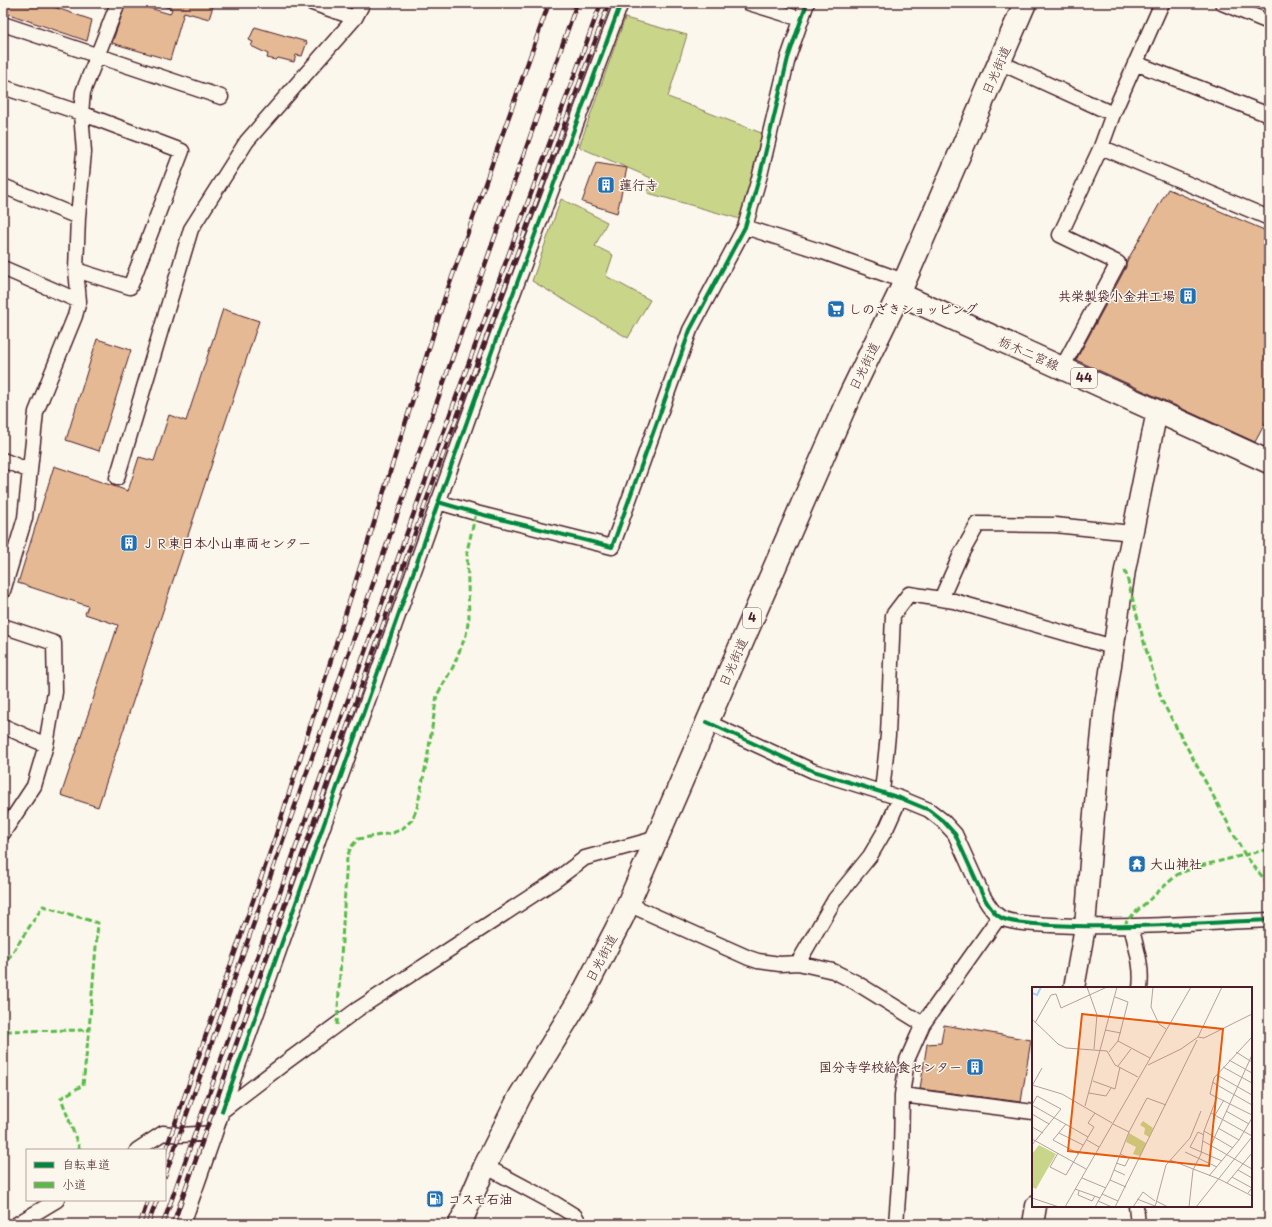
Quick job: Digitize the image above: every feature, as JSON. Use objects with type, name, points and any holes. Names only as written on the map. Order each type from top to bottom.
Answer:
[{"type":"main road","name":"日光街道","points":[[460,1224],[485,1166],[520,1096],[581,997],[628,904],[850,395],[901,287],[1025,3]]},
{"type":"main road","name":"栃木二宮線","points":[[901,287],[1062,368],[1269,462]]},
{"type":"street","points":[[3,591],[25,518],[36,412],[75,316],[79,301],[76,270],[78,217],[84,152],[82,113],[84,92],[118,3]]},
{"type":"street","points":[[312,3],[355,18]]},
{"type":"street","points":[[118,478],[191,229],[247,141],[355,18],[363,3]]},
{"type":"street","points":[[183,1224],[497,337],[621,3]]},
{"type":"street","points":[[749,3],[801,19]]},
{"type":"street","points":[[438,502],[612,547],[690,330],[745,227],[760,175],[788,58],[806,3]]},
{"type":"street","points":[[1062,368],[1118,263],[1060,234],[1101,147],[1113,114],[1162,3]]},
{"type":"street","points":[[1222,3],[1269,22]]},
{"type":"street","points":[[3,24],[221,97]]},
{"type":"street","points":[[999,62],[1113,114]]},
{"type":"street","points":[[1135,63],[1269,115]]},
{"type":"street","points":[[3,87],[82,113],[182,151],[130,287],[76,270]]},
{"type":"street","points":[[1101,147],[1269,218]]},
{"type":"street","points":[[3,186],[78,217]]},
{"type":"street","points":[[745,227],[823,252],[901,287]]},
{"type":"street","points":[[3,268],[79,301]]},
{"type":"street","points":[[1074,987],[1085,927],[1092,824],[1104,712],[1113,647],[1125,570],[1157,411]]},
{"type":"street","points":[[3,460],[30,471]]},
{"type":"street","points":[[941,599],[961,554],[978,524],[1055,525],[1132,533]]},
{"type":"street","points":[[882,792],[888,735],[893,615],[909,594],[954,601],[1113,647]]},
{"type":"street","points":[[3,626],[54,643],[55,692],[46,745],[34,786],[8,816],[3,833]]},
{"type":"street","points":[[707,722],[813,771],[900,798],[929,810],[943,820],[955,834],[983,896],[999,917],[1012,921],[1034,924],[1085,927],[1269,920]]},
{"type":"street","points":[[3,726],[46,745]]},
{"type":"street","points":[[798,962],[835,899],[870,856],[887,827],[900,798]]},
{"type":"street","points":[[222,1111],[358,1009],[553,882],[585,858],[658,838]]},
{"type":"street","points":[[628,904],[758,961],[780,964],[798,962],[833,971],[855,982],[923,1024]]},
{"type":"street","points":[[896,1224],[901,1156],[902,1095],[907,1060],[923,1024],[999,917]]},
{"type":"street","points":[[1131,926],[1140,960],[1140,987]]},
{"type":"street","points":[[902,1095],[1032,1112]]},
{"type":"street","points":[[139,1149],[163,1133],[180,1135],[215,1133]]},
{"type":"street","points":[[485,1166],[554,1202],[576,1216],[580,1224]]},
{"type":"street","points":[[17,1224],[55,1201]]},
{"type":"street","points":[[1033,1224],[1036,1207]]},
{"type":"street","points":[[1136,1207],[1138,1224]]},
{"type":"green space","points":[[625,18],[687,35],[668,97],[764,134],[754,174],[740,219],[648,193],[651,178],[579,147]]},
{"type":"green space","points":[[561,199],[607,222],[595,246],[613,255],[606,276],[650,300],[628,338],[532,281]]},
{"type":"building","points":[[3,3],[42,3],[92,20],[87,41],[3,12]]},
{"type":"building","points":[[126,3],[146,5],[146,7],[170,14],[172,9],[163,6],[163,3],[214,3],[209,19],[184,12],[170,60],[112,43]]},
{"type":"building","points":[[255,27],[307,42],[302,56],[296,55],[294,62],[278,58],[276,60],[267,58],[268,54],[251,46],[253,42],[249,40]]},
{"type":"building","name":"蓮行寺","points":[[596,163],[627,168],[617,213],[582,202]]},
{"type":"building","name":"共栄製袋小金井工場","points":[[1168,189],[1269,232],[1269,416],[1255,442],[1076,360],[1126,267],[1126,263]]},
{"type":"building","name":"ＪＲ東日本小山車両センター","points":[[223,309],[259,321],[98,807],[61,795],[118,625],[85,614],[88,606],[18,583],[54,466],[128,491],[139,457],[154,461],[169,415],[186,421]]},
{"type":"building","points":[[97,339],[131,350],[99,451],[66,440]]},
{"type":"building","name":"国分寺学校給食センター","points":[[944,1025],[1031,1040],[1021,1102],[920,1089],[927,1044],[941,1043]]},
{"type":"railway","points":[[166,1149],[275,838],[445,297],[549,3]]},
{"type":"railway","points":[[166,1173],[577,3]]},
{"type":"railway","points":[[163,1224],[421,493],[601,3]]},
{"type":"railway","points":[[173,1224],[428,496],[609,3]]},
{"type":"railway","points":[[140,1224],[148,1201]]},
{"type":"railway","points":[[148,1224],[157,1201]]},
{"type":"marked path","points":[[337,1025],[347,857],[351,847],[358,839],[393,833],[403,828],[412,820],[417,808],[427,760],[437,695],[453,667],[466,635],[469,617],[467,551],[476,513]]},
{"type":"marked path","points":[[1125,570],[1145,646],[1162,701],[1245,855],[1269,885]]},
{"type":"marked path","points":[[1124,926],[1129,918],[1178,874],[1196,867],[1269,849]]},
{"type":"marked path","points":[[3,967],[43,906],[98,923],[89,1030],[3,1031]]},
{"type":"marked path","points":[[80,1149],[61,1098],[83,1085],[89,1030]]},
{"type":"cycle path","points":[[222,1111],[497,337],[621,3]]},
{"type":"cycle path","points":[[438,502],[612,547],[690,330],[745,227],[760,175],[788,58],[807,3]]},
{"type":"cycle path","points":[[707,722],[813,771],[900,798],[929,810],[943,821],[955,834],[990,908],[1000,917],[1010,921],[1032,924],[1105,926],[1269,920]]},
{"type":"place","name":"蓮行寺","points":[[606,185]]},
{"type":"place","name":"共栄製袋小金井工場","points":[[1188,296]]},
{"type":"place","name":"しのざきショッピング","points":[[836,309]]},
{"type":"place","name":"ＪＲ東日本小山車両センター","points":[[129,543]]},
{"type":"place","name":"大山神社","points":[[1137,864]]},
{"type":"place","name":"国分寺学校給食センター","points":[[975,1067]]},
{"type":"place","name":"コスモ石油","points":[[435,1199]]}]
